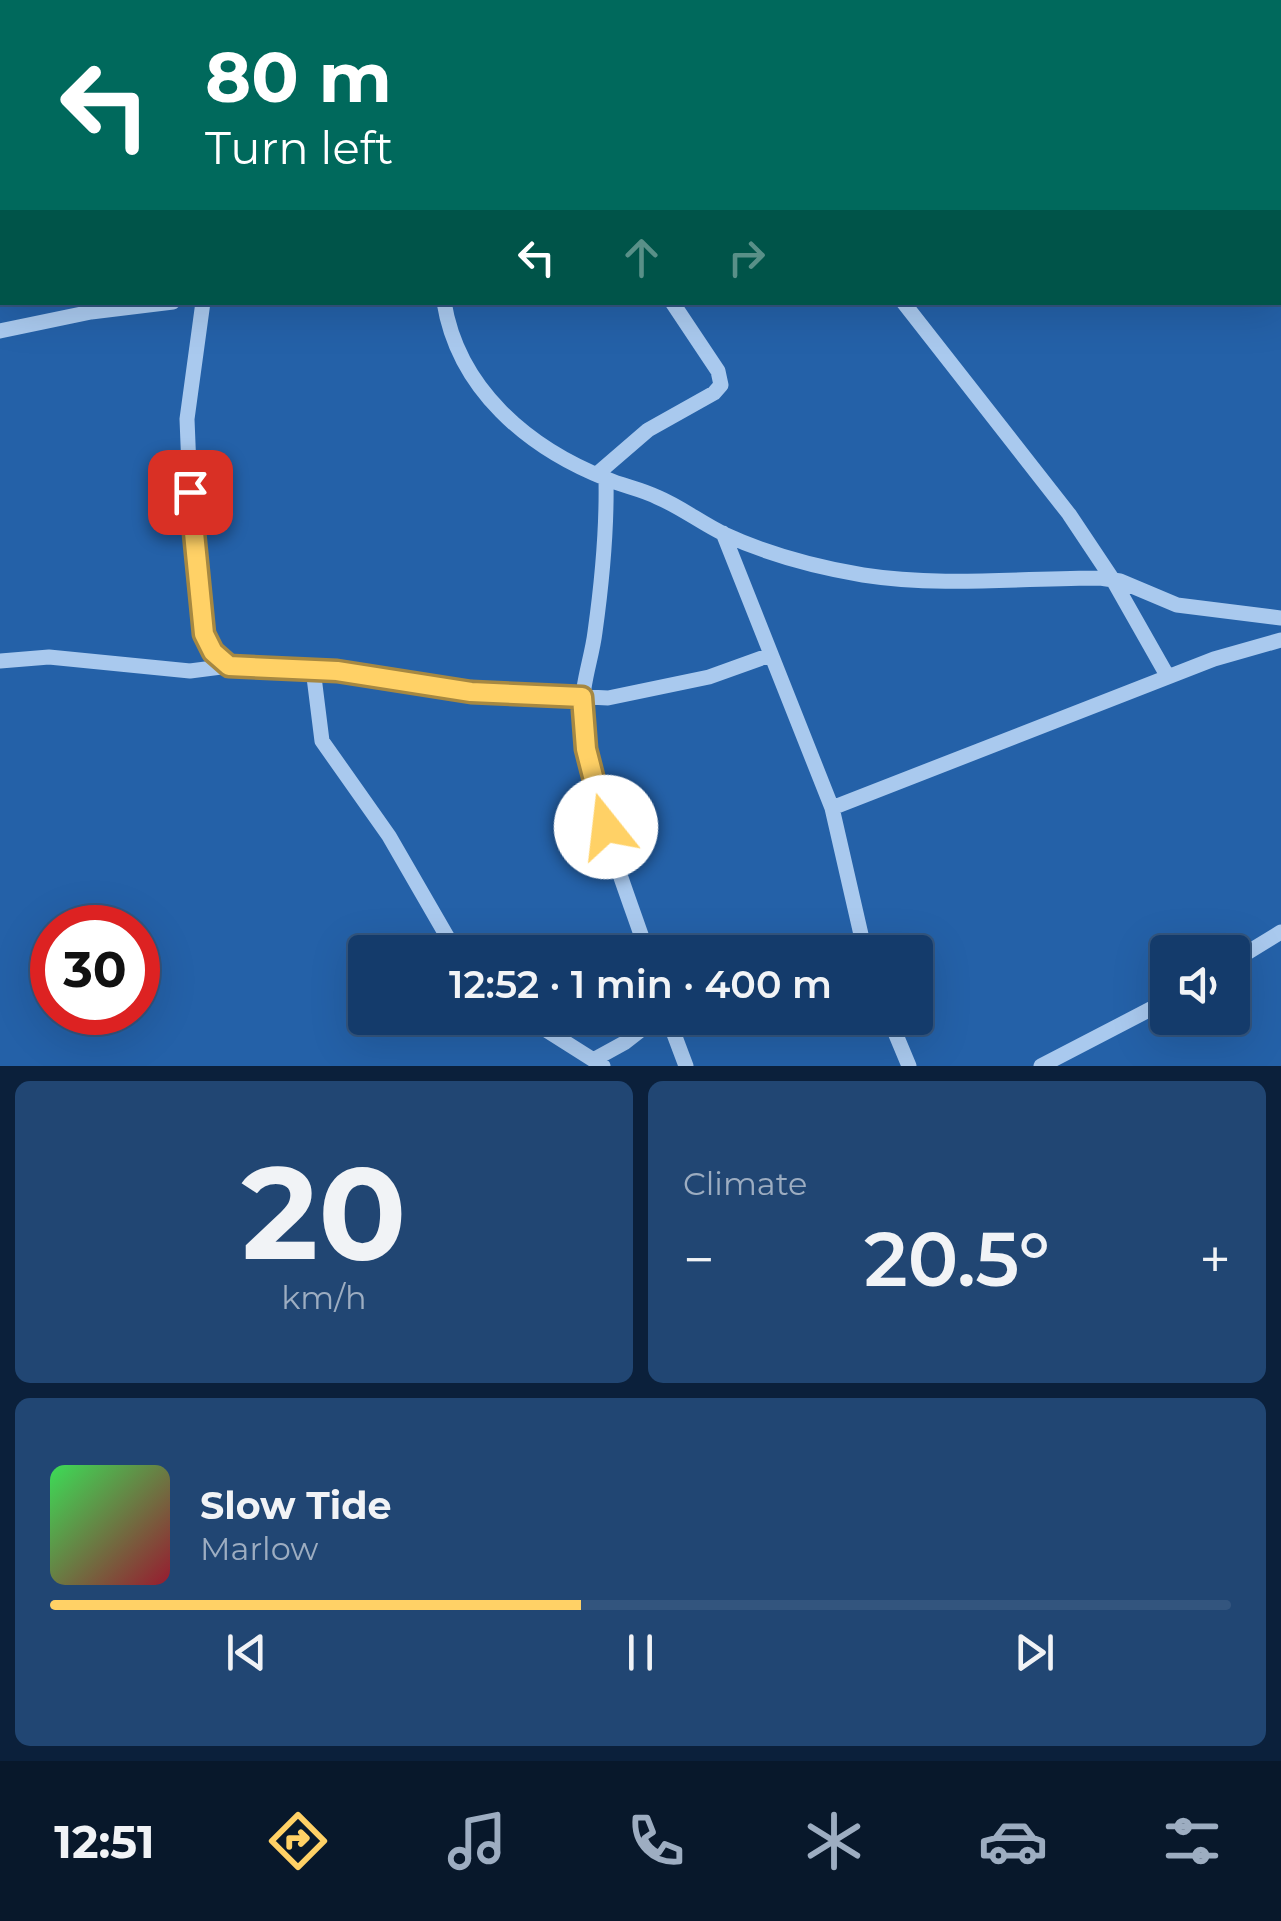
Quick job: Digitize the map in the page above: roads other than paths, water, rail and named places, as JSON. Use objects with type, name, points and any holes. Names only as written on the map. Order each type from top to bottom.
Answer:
[{"type":"street","points":[[0,332],[92,312],[149,305]]},
{"type":"street","points":[[202,305],[187,418],[191,516],[204,634],[213,652],[229,666]]},
{"type":"street","points":[[444,305],[448,331],[460,357],[488,400],[510,422],[552,452],[602,477],[662,499],[723,533],[802,561],[867,575],[916,580],[1113,580],[1177,605],[1281,618]]},
{"type":"street","points":[[642,935],[594,784],[582,697],[595,633],[602,477],[639,437],[721,385],[718,370],[674,305]]},
{"type":"street","points":[[905,305],[1069,514],[1113,580],[1168,677]]},
{"type":"street","points":[[723,533],[832,808],[861,935]]},
{"type":"street","points":[[832,808],[1214,659],[1281,640]]},
{"type":"street","points":[[0,661],[49,657],[177,671],[229,666],[314,669],[471,692],[608,698],[657,690],[770,655]]},
{"type":"street","points":[[314,669],[322,741],[389,836],[446,935]]},
{"type":"street","points":[[1250,951],[1281,932]]},
{"type":"street","points":[[1041,1066],[1150,1009]]},
{"type":"street","points":[[554,1035],[598,1063],[634,1035]]},
{"type":"street","points":[[674,1035],[686,1066]]},
{"type":"street","points":[[896,1035],[909,1066]]}]
